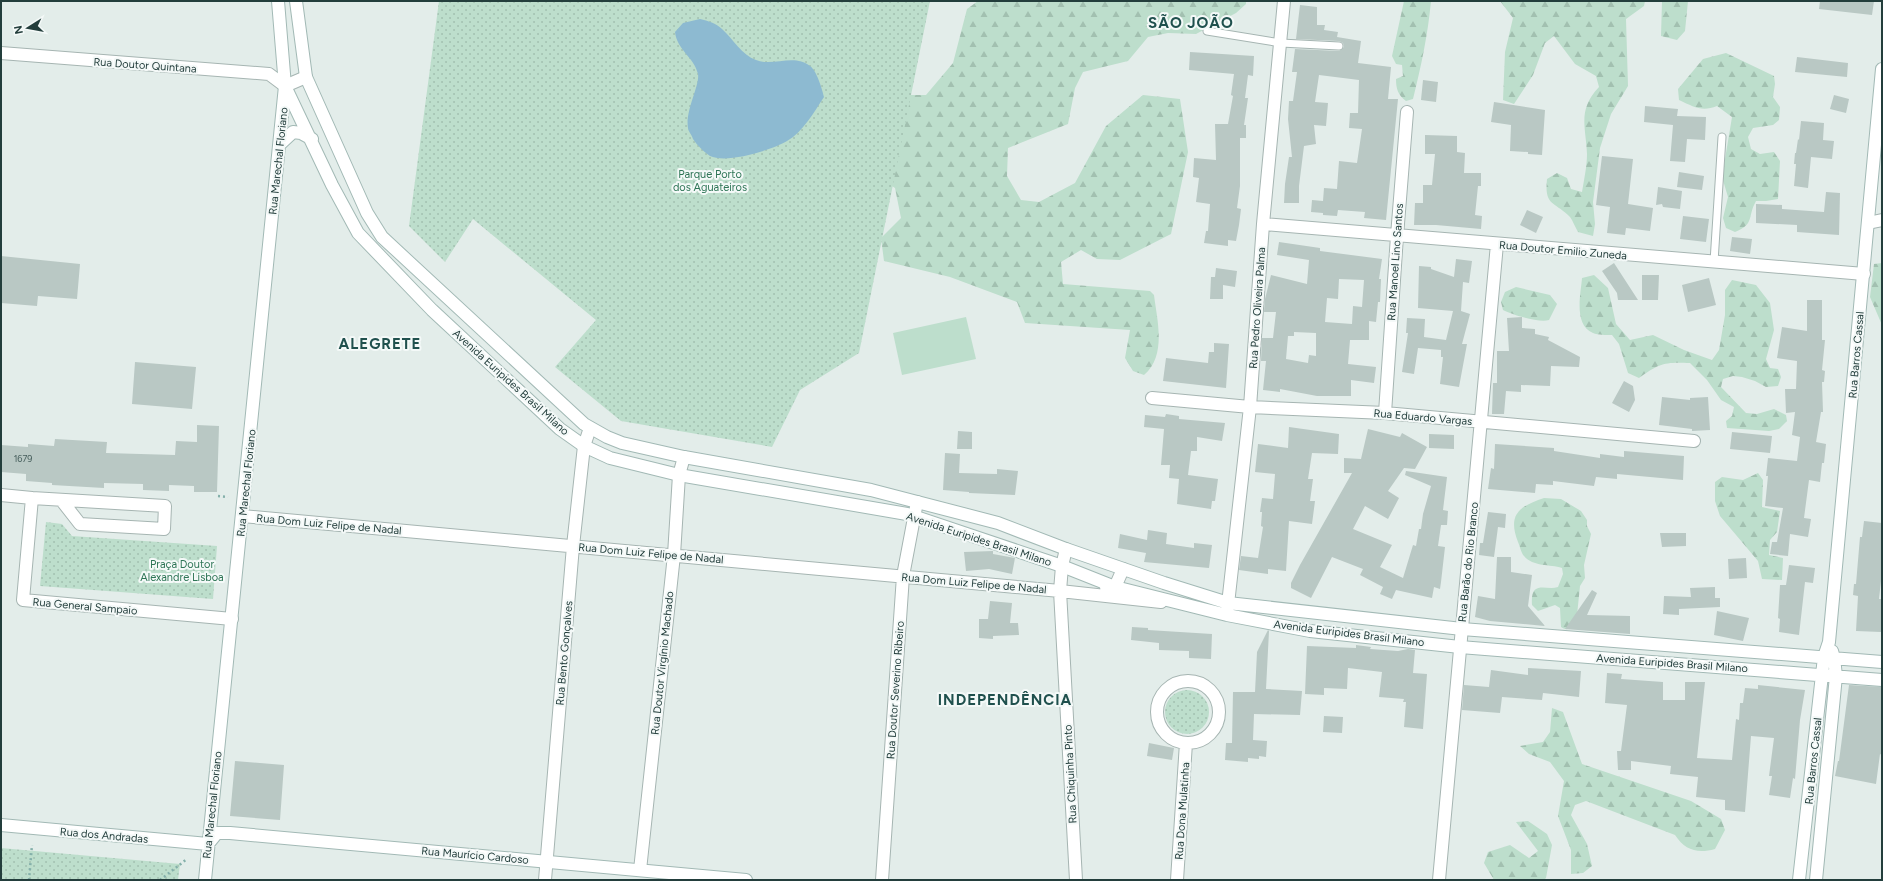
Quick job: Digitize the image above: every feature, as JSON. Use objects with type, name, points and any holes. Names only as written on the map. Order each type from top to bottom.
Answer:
[{"type":"street","name":"Avenida Euripides Brasil Milano","points":[[278,1],[285,86],[312,139],[332,185],[358,233],[432,310],[560,428],[584,446],[610,458],[679,475],[913,516],[1062,566],[1115,586],[1227,616],[1310,631],[1460,646],[1882,680]]},
{"type":"street","name":"Avenida Euripides Brasil Milano","points":[[296,1],[306,77],[367,213],[382,236],[590,428],[622,443],[684,457],[871,490],[998,522],[1066,549],[1228,603],[1462,629],[1882,662]]},
{"type":"street","name":"Rua Pedro Oliveira Palma","points":[[1227,616],[1250,407],[1263,224],[1284,1]]},
{"type":"street","name":"Rua Doutor Quintana","points":[[1,54],[269,74],[285,86]]},
{"type":"street","name":"Rua Barros Cassal","points":[[1816,880],[1836,676],[1829,658],[1829,642],[1882,69]]},
{"type":"street","points":[[285,86],[306,77]]},
{"type":"street","name":"Rua Marechal Floriano","points":[[205,880],[285,86]]},
{"type":"street","name":"Rua Manoel Lino Santos","points":[[1385,413],[1407,112]]},
{"type":"street","points":[[280,144],[293,132],[301,133],[312,139]]},
{"type":"street","points":[[1868,223],[1882,220]]},
{"type":"street","name":"Rua Doutor Emilio Zuneda","points":[[1263,224],[1864,274]]},
{"type":"street","name":"Rua Barão do Rio Branco","points":[[1439,880],[1482,422],[1497,244]]},
{"type":"street","points":[[475,350],[488,335]]},
{"type":"street","name":"Rua Eduardo Vargas","points":[[1152,398],[1250,407],[1385,413],[1694,441]]},
{"type":"street","name":"Rua Bento Gonçalves","points":[[545,880],[573,546],[584,446],[590,428]]},
{"type":"street","name":"Rua Doutor Virgínio Machado","points":[[640,870],[674,555],[679,475],[684,457]]},
{"type":"street","points":[[1,495],[62,501],[165,506],[164,529],[80,524],[62,501]]},
{"type":"street","name":"Rua General Sampaio","points":[[32,498],[23,600],[232,619]]},
{"type":"street","name":"Rua Doutor Severino Ribeiro","points":[[882,880],[903,576],[913,516],[917,502]]},
{"type":"street","name":"Rua Dom Luiz Felipe de Nadal","points":[[242,516],[903,576],[1060,591],[1192,606]]},
{"type":"street","name":"Rua Chiquinha Pinto","points":[[1066,549],[1062,566],[1060,591],[1076,880]]},
{"type":"street","points":[[1115,586],[1123,569]]},
{"type":"street","name":"Rua Dom Luiz Felipe de Nadal","points":[[1060,591],[1115,586]]},
{"type":"street","points":[[1642,661],[1643,643]]},
{"type":"street","name":"Rua Barros Cassal","points":[[1800,880],[1822,675],[1829,658]]},
{"type":"street","points":[[1186,681],[1197,682],[1206,687],[1213,694],[1217,702],[1219,712],[1213,731],[1205,738],[1196,742],[1186,743],[1176,741],[1167,735],[1161,727],[1158,717],[1158,707],[1161,697],[1168,689],[1176,684],[1186,681]]},
{"type":"street","name":"Rua Dona Mulatinha","points":[[1177,880],[1186,743]]},
{"type":"street","name":"Rua dos Andradas","points":[[1,825],[208,844]]},
{"type":"street","name":"Rua Maurício Cardoso","points":[[208,844],[217,833],[230,833],[746,880]]},
{"type":"street","points":[[1803,852],[1819,854]]},
{"type":"lane","points":[[1207,30],[1281,42],[1339,46]]},
{"type":"lane","points":[[1714,262],[1722,136]]},
{"type":"path","points":[[218,496],[228,497]]},
{"type":"path","points":[[29,880],[32,845]]},
{"type":"path","points":[[160,880],[187,860]]},
{"type":"green space","name":"Parque Porto dos Aguateiros","points":[[439,1],[930,1],[859,353],[800,390],[772,447],[621,421],[555,367],[596,320],[473,219],[445,262],[409,226]]},
{"type":"green space","points":[[978,1],[1246,1],[1246,4],[1236,13],[1196,34],[1168,33],[1148,37],[1128,61],[1083,72],[1075,88],[1068,124],[1008,148],[1007,176],[1021,200],[1039,202],[1075,183],[1106,126],[1143,95],[1180,99],[1188,152],[1171,234],[1120,260],[1097,259],[1081,250],[1061,262],[1063,284],[1150,291],[1154,295],[1159,337],[1158,347],[1156,358],[1144,375],[1133,371],[1125,358],[1130,330],[1025,323],[1017,302],[950,277],[884,261],[881,238],[901,218],[895,188],[859,165],[910,95],[926,95],[953,63],[967,9]]},
{"type":"green space","points":[[1404,1],[1431,1],[1424,50],[1413,99],[1406,101],[1399,94],[1396,86],[1396,79],[1403,76],[1402,65],[1396,64],[1392,56]]},
{"type":"green space","points":[[1500,1],[1645,1],[1644,6],[1626,19],[1628,86],[1611,114],[1600,148],[1593,202],[1595,224],[1593,236],[1578,232],[1570,217],[1549,199],[1547,194],[1547,179],[1557,173],[1567,178],[1571,189],[1582,192],[1587,159],[1584,119],[1588,103],[1592,95],[1599,87],[1596,76],[1575,64],[1554,36],[1545,43],[1533,75],[1514,104],[1503,100],[1505,52],[1513,18]]},
{"type":"green space","points":[[1662,1],[1688,1],[1685,31],[1677,40],[1661,36]]},
{"type":"green space","points":[[1726,53],[1774,76],[1775,84],[1773,97],[1780,107],[1779,120],[1773,125],[1753,128],[1748,137],[1751,149],[1760,154],[1774,152],[1780,161],[1778,199],[1756,201],[1748,223],[1735,232],[1726,228],[1723,218],[1728,197],[1722,177],[1732,117],[1717,106],[1702,109],[1679,100],[1678,89],[1703,59]]},
{"type":"green space","points":[[1882,263],[1882,325],[1870,297],[1874,264]]},
{"type":"green space","points":[[1594,275],[1608,288],[1616,324],[1630,340],[1653,335],[1684,350],[1712,360],[1719,350],[1725,315],[1725,290],[1732,280],[1756,285],[1770,303],[1774,330],[1766,359],[1770,368],[1778,369],[1781,377],[1778,386],[1766,387],[1755,381],[1733,376],[1723,379],[1721,387],[1746,413],[1757,414],[1774,409],[1786,415],[1787,421],[1779,429],[1769,431],[1727,428],[1726,421],[1732,416],[1734,407],[1721,400],[1707,380],[1690,363],[1663,364],[1652,369],[1639,378],[1628,373],[1619,344],[1612,335],[1600,335],[1593,333],[1587,329],[1580,316],[1582,278]]},
{"type":"green space","points":[[1516,287],[1550,295],[1557,304],[1549,320],[1545,321],[1519,316],[1503,310],[1501,302],[1505,292]]},
{"type":"green space","points":[[966,317],[976,359],[902,375],[893,333]]},
{"type":"green space","points":[[1758,473],[1763,480],[1762,507],[1780,511],[1777,532],[1770,540],[1769,555],[1783,558],[1782,580],[1762,579],[1758,561],[1720,516],[1715,501],[1715,482],[1722,477],[1743,480]]},
{"type":"green space","points":[[1544,498],[1561,499],[1581,511],[1587,520],[1587,526],[1591,534],[1584,565],[1585,578],[1580,586],[1576,625],[1568,629],[1561,627],[1560,608],[1555,605],[1538,611],[1532,605],[1532,597],[1536,589],[1558,587],[1563,574],[1562,568],[1537,564],[1528,560],[1522,553],[1515,532],[1514,524],[1518,512],[1528,504]]},
{"type":"green space","name":"Praça Doutor Alexandre Lisboa","points":[[46,522],[62,524],[72,536],[217,546],[213,599],[40,586]]},
{"type":"green space","points":[[1191,690],[1203,696],[1208,704],[1208,720],[1203,728],[1195,733],[1183,734],[1171,728],[1166,720],[1165,708],[1171,696],[1179,691]]},
{"type":"green space","points":[[1552,708],[1563,712],[1582,764],[1691,801],[1721,819],[1725,830],[1715,849],[1703,851],[1692,850],[1683,844],[1675,835],[1586,801],[1575,805],[1571,815],[1587,844],[1592,866],[1583,873],[1571,874],[1571,850],[1558,816],[1564,781],[1550,762],[1529,754],[1520,746],[1543,742],[1550,732]]},
{"type":"green space","points":[[1528,821],[1547,834],[1552,845],[1546,878],[1544,880],[1494,880],[1484,863],[1488,852],[1510,845],[1529,858],[1538,851],[1516,822]]},
{"type":"green space","points":[[1,848],[180,864],[178,880],[1,880]]},
{"type":"water","points":[[700,19],[712,22],[720,27],[742,51],[751,58],[763,62],[790,60],[804,62],[813,68],[819,80],[824,97],[808,121],[793,137],[780,145],[761,152],[727,158],[710,156],[693,139],[688,129],[688,121],[690,106],[697,85],[698,74],[693,63],[679,44],[675,32],[683,23]]},
{"type":"building","points":[[1820,1],[1874,1],[1872,15],[1819,9]]},
{"type":"building","points":[[1300,5],[1317,7],[1317,25],[1325,25],[1324,30],[1338,32],[1337,37],[1361,41],[1358,63],[1391,67],[1388,99],[1398,99],[1386,220],[1364,218],[1365,212],[1338,210],[1337,216],[1311,212],[1312,200],[1323,201],[1324,188],[1337,189],[1339,161],[1357,163],[1362,129],[1349,128],[1350,113],[1358,113],[1359,80],[1319,75],[1315,102],[1328,103],[1326,126],[1314,125],[1316,144],[1304,146],[1299,186],[1299,203],[1284,203],[1289,157],[1292,157],[1288,119],[1289,101],[1293,101],[1297,72],[1292,72],[1295,49],[1339,51],[1344,47],[1343,43],[1339,41],[1296,39]]},
{"type":"building","points":[[1190,52],[1254,56],[1253,76],[1248,75],[1245,98],[1248,98],[1244,125],[1246,125],[1246,138],[1240,138],[1240,186],[1237,208],[1241,209],[1239,225],[1236,241],[1228,240],[1228,246],[1204,243],[1206,231],[1208,231],[1210,204],[1196,202],[1199,178],[1193,177],[1194,158],[1216,160],[1215,124],[1228,124],[1233,96],[1231,95],[1234,74],[1189,70]]},
{"type":"building","points":[[1797,57],[1848,63],[1847,77],[1795,72]]},
{"type":"building","points":[[1423,80],[1438,82],[1436,102],[1421,100]]},
{"type":"building","points":[[1834,95],[1849,99],[1846,113],[1830,109]]},
{"type":"building","points":[[1494,102],[1545,110],[1542,155],[1528,154],[1528,152],[1510,151],[1511,125],[1491,122]]},
{"type":"building","points":[[1645,106],[1678,109],[1677,116],[1706,117],[1705,140],[1687,139],[1685,162],[1670,161],[1673,125],[1644,122]]},
{"type":"building","points":[[1801,121],[1824,123],[1823,140],[1834,141],[1832,159],[1811,157],[1808,188],[1794,186],[1796,164],[1794,164],[1795,153],[1798,139],[1799,140]]},
{"type":"building","points":[[1425,135],[1457,136],[1457,152],[1465,153],[1464,173],[1481,173],[1481,186],[1478,186],[1475,215],[1482,216],[1481,229],[1436,225],[1414,225],[1415,203],[1423,203],[1423,185],[1432,185],[1435,154],[1425,154]]},
{"type":"building","points":[[1602,156],[1633,159],[1628,204],[1653,208],[1650,231],[1626,228],[1625,235],[1607,233],[1610,207],[1596,205]]},
{"type":"building","points":[[1679,172],[1704,176],[1702,190],[1677,187]]},
{"type":"building","points":[[1658,187],[1682,191],[1680,209],[1663,207],[1662,204],[1656,205]]},
{"type":"building","points":[[1826,192],[1840,193],[1839,235],[1797,232],[1797,225],[1756,223],[1756,204],[1782,205],[1782,209],[1824,212]]},
{"type":"building","points":[[1527,210],[1543,217],[1536,233],[1520,225]]},
{"type":"building","points":[[1683,216],[1709,219],[1706,242],[1680,239]]},
{"type":"building","points":[[1732,237],[1752,239],[1750,254],[1730,251]]},
{"type":"building","points":[[1279,242],[1320,248],[1320,251],[1382,259],[1379,279],[1381,279],[1380,302],[1378,302],[1376,322],[1369,321],[1369,340],[1350,340],[1348,364],[1376,367],[1374,383],[1351,380],[1351,396],[1317,396],[1280,389],[1280,392],[1263,390],[1266,361],[1261,361],[1262,338],[1273,338],[1276,312],[1264,312],[1265,299],[1271,275],[1307,284],[1309,260],[1277,255]],"holes":[[[1339,279],[1364,280],[1362,307],[1353,306],[1352,324],[1325,322],[1327,298],[1338,299]],[[1294,332],[1316,333],[1316,356],[1309,355],[1308,363],[1286,359],[1288,336],[1294,336]]]},
{"type":"building","points":[[1,256],[80,264],[77,299],[38,296],[37,306],[1,303]]},
{"type":"building","points":[[1456,259],[1472,261],[1469,283],[1463,282],[1461,311],[1470,314],[1462,344],[1467,344],[1459,387],[1440,384],[1443,357],[1441,357],[1441,350],[1418,348],[1414,374],[1402,372],[1408,333],[1406,333],[1407,318],[1425,319],[1424,337],[1446,340],[1453,311],[1418,308],[1419,266],[1431,267],[1431,269],[1454,277]]},
{"type":"building","points":[[1614,263],[1638,300],[1618,300],[1617,293],[1602,271]]},
{"type":"building","points":[[1216,268],[1237,271],[1235,287],[1223,285],[1223,299],[1210,299],[1211,277],[1215,277]]},
{"type":"building","points":[[1642,275],[1659,275],[1658,300],[1642,300]]},
{"type":"building","points":[[1709,278],[1716,305],[1688,312],[1682,285]]},
{"type":"building","points":[[1807,300],[1822,300],[1822,340],[1825,340],[1822,370],[1825,371],[1824,382],[1822,382],[1823,412],[1821,412],[1816,442],[1826,444],[1820,482],[1809,480],[1804,518],[1811,519],[1808,537],[1790,534],[1788,556],[1770,554],[1772,542],[1777,542],[1783,508],[1765,506],[1768,476],[1766,476],[1768,458],[1797,461],[1800,437],[1792,435],[1795,412],[1786,413],[1785,389],[1796,389],[1797,361],[1777,358],[1782,327],[1807,331]]},
{"type":"building","points":[[1522,317],[1522,328],[1535,329],[1535,334],[1549,337],[1548,340],[1580,357],[1579,367],[1551,366],[1550,386],[1521,385],[1521,392],[1506,391],[1504,414],[1492,414],[1493,383],[1497,383],[1497,351],[1509,351],[1507,318]]},
{"type":"building","points":[[1214,343],[1229,344],[1226,388],[1163,381],[1166,358],[1208,363],[1209,352],[1214,352]]},
{"type":"building","points":[[135,362],[196,367],[192,409],[132,404]]},
{"type":"building","points":[[1624,381],[1633,386],[1635,400],[1629,412],[1612,403]]},
{"type":"building","points":[[1662,397],[1690,400],[1690,398],[1708,397],[1710,430],[1692,431],[1692,429],[1659,425]]},
{"type":"building","points":[[1166,414],[1179,416],[1179,419],[1225,423],[1222,441],[1197,437],[1197,451],[1191,451],[1188,475],[1218,479],[1215,501],[1212,501],[1211,509],[1177,504],[1179,479],[1169,478],[1170,465],[1161,465],[1164,429],[1144,427],[1145,415],[1165,417]]},
{"type":"building","points":[[197,425],[219,426],[217,492],[194,492],[194,486],[169,485],[169,491],[143,490],[143,484],[104,483],[104,488],[52,485],[52,483],[26,481],[26,474],[1,472],[1,445],[28,447],[28,444],[54,446],[55,439],[107,442],[106,453],[175,455],[176,441],[197,442]]},
{"type":"building","points":[[1289,427],[1339,434],[1338,454],[1312,453],[1308,479],[1313,479],[1310,501],[1315,501],[1312,524],[1289,521],[1286,571],[1268,569],[1268,574],[1239,570],[1241,556],[1258,558],[1263,527],[1261,526],[1262,512],[1260,512],[1262,498],[1273,499],[1275,474],[1255,472],[1258,444],[1288,448]]},
{"type":"building","points":[[1368,429],[1400,437],[1402,433],[1427,447],[1415,469],[1404,468],[1388,491],[1399,498],[1388,519],[1365,506],[1353,529],[1392,545],[1380,567],[1403,578],[1413,545],[1416,546],[1419,529],[1421,529],[1423,514],[1431,486],[1405,475],[1406,471],[1447,477],[1443,510],[1448,511],[1447,525],[1441,525],[1438,546],[1445,547],[1441,582],[1440,589],[1434,587],[1432,598],[1396,590],[1392,599],[1380,594],[1383,587],[1360,575],[1363,569],[1332,557],[1311,598],[1291,588],[1291,583],[1300,565],[1352,473],[1344,473],[1344,458],[1361,459]]},
{"type":"building","points":[[958,431],[972,432],[972,449],[957,449]]},
{"type":"building","points":[[1732,432],[1772,436],[1770,453],[1730,449]]},
{"type":"building","points":[[1429,434],[1454,435],[1454,449],[1429,448]]},
{"type":"building","points":[[1495,444],[1554,448],[1554,451],[1600,458],[1600,454],[1624,457],[1624,451],[1684,456],[1683,480],[1617,474],[1617,479],[1596,477],[1594,486],[1553,481],[1553,485],[1536,484],[1535,493],[1488,489],[1491,468],[1494,469]]},
{"type":"building","points":[[945,453],[960,454],[959,473],[997,474],[997,469],[1018,471],[1015,495],[943,490]]},
{"type":"building","points":[[1488,512],[1506,514],[1505,528],[1498,527],[1494,557],[1479,555],[1480,543],[1483,543]]},
{"type":"building","points":[[1864,521],[1882,523],[1882,572],[1879,599],[1882,599],[1881,632],[1856,631],[1858,596],[1853,595],[1854,584],[1856,584],[1860,537],[1862,537]]},
{"type":"building","points":[[1148,530],[1167,533],[1166,544],[1194,548],[1194,543],[1212,545],[1209,568],[1144,562],[1146,553],[1118,548],[1120,534],[1147,540]]},
{"type":"building","points":[[1660,533],[1686,533],[1686,546],[1662,547]]},
{"type":"building","points":[[993,551],[993,554],[1015,558],[1012,574],[989,569],[966,571],[964,552]]},
{"type":"building","points":[[1497,557],[1511,557],[1511,572],[1532,575],[1528,606],[1545,626],[1490,621],[1475,617],[1478,596],[1495,599]]},
{"type":"building","points":[[1746,558],[1747,578],[1729,579],[1728,559]]},
{"type":"building","points":[[1789,565],[1815,568],[1813,583],[1805,582],[1799,635],[1779,632],[1780,619],[1778,618],[1780,585],[1786,585]]},
{"type":"building","points":[[1715,587],[1715,598],[1720,598],[1720,607],[1679,609],[1679,615],[1663,614],[1664,596],[1691,597],[1690,588]]},
{"type":"building","points":[[1592,590],[1597,593],[1587,615],[1630,616],[1630,634],[1565,629]]},
{"type":"building","points":[[990,601],[1012,603],[1010,623],[1018,623],[1019,635],[993,636],[993,639],[979,638],[979,619],[988,619]]},
{"type":"building","points":[[1717,611],[1749,618],[1743,641],[1714,635]]},
{"type":"building","points":[[1132,627],[1148,628],[1148,630],[1212,634],[1211,659],[1189,658],[1189,651],[1159,650],[1159,643],[1131,640]]},
{"type":"building","points":[[1268,630],[1266,689],[1302,691],[1300,715],[1254,714],[1253,740],[1267,741],[1266,757],[1259,756],[1259,759],[1248,758],[1248,762],[1225,760],[1226,743],[1232,743],[1233,692],[1255,692],[1257,652]]},
{"type":"building","points":[[1356,645],[1371,647],[1370,649],[1398,651],[1408,649],[1415,650],[1413,673],[1427,674],[1423,729],[1404,727],[1406,702],[1403,702],[1404,699],[1379,697],[1382,672],[1348,668],[1347,689],[1324,688],[1324,695],[1305,694],[1307,646],[1356,648]]},
{"type":"building","points":[[1528,668],[1581,671],[1579,697],[1543,693],[1542,700],[1502,697],[1500,713],[1462,710],[1464,685],[1489,687],[1491,670],[1528,675]]},
{"type":"building","points":[[1607,673],[1622,674],[1621,679],[1663,682],[1663,700],[1685,700],[1685,682],[1705,682],[1697,758],[1732,760],[1736,719],[1739,720],[1740,703],[1743,703],[1745,688],[1758,689],[1758,685],[1805,690],[1800,720],[1795,779],[1793,778],[1790,798],[1769,795],[1772,776],[1769,776],[1774,738],[1751,736],[1745,812],[1725,810],[1725,800],[1696,797],[1698,777],[1670,774],[1671,766],[1631,761],[1631,770],[1618,770],[1617,751],[1621,751],[1627,705],[1605,703]]},
{"type":"building","points":[[1849,685],[1882,687],[1882,755],[1880,754],[1876,784],[1835,776],[1839,761]]},
{"type":"building","points":[[1324,716],[1343,717],[1342,733],[1323,732]]},
{"type":"building","points":[[1149,743],[1174,748],[1172,760],[1147,756]]},
{"type":"building","points":[[235,761],[284,765],[280,820],[230,816]]},
{"type":"district","name":"SÃO JOÃO","points":[[1191,23]]},
{"type":"district","name":"ALEGRETE","points":[[380,344]]},
{"type":"district","name":"INDEPENDÊNCIA","points":[[1005,700]]}]
